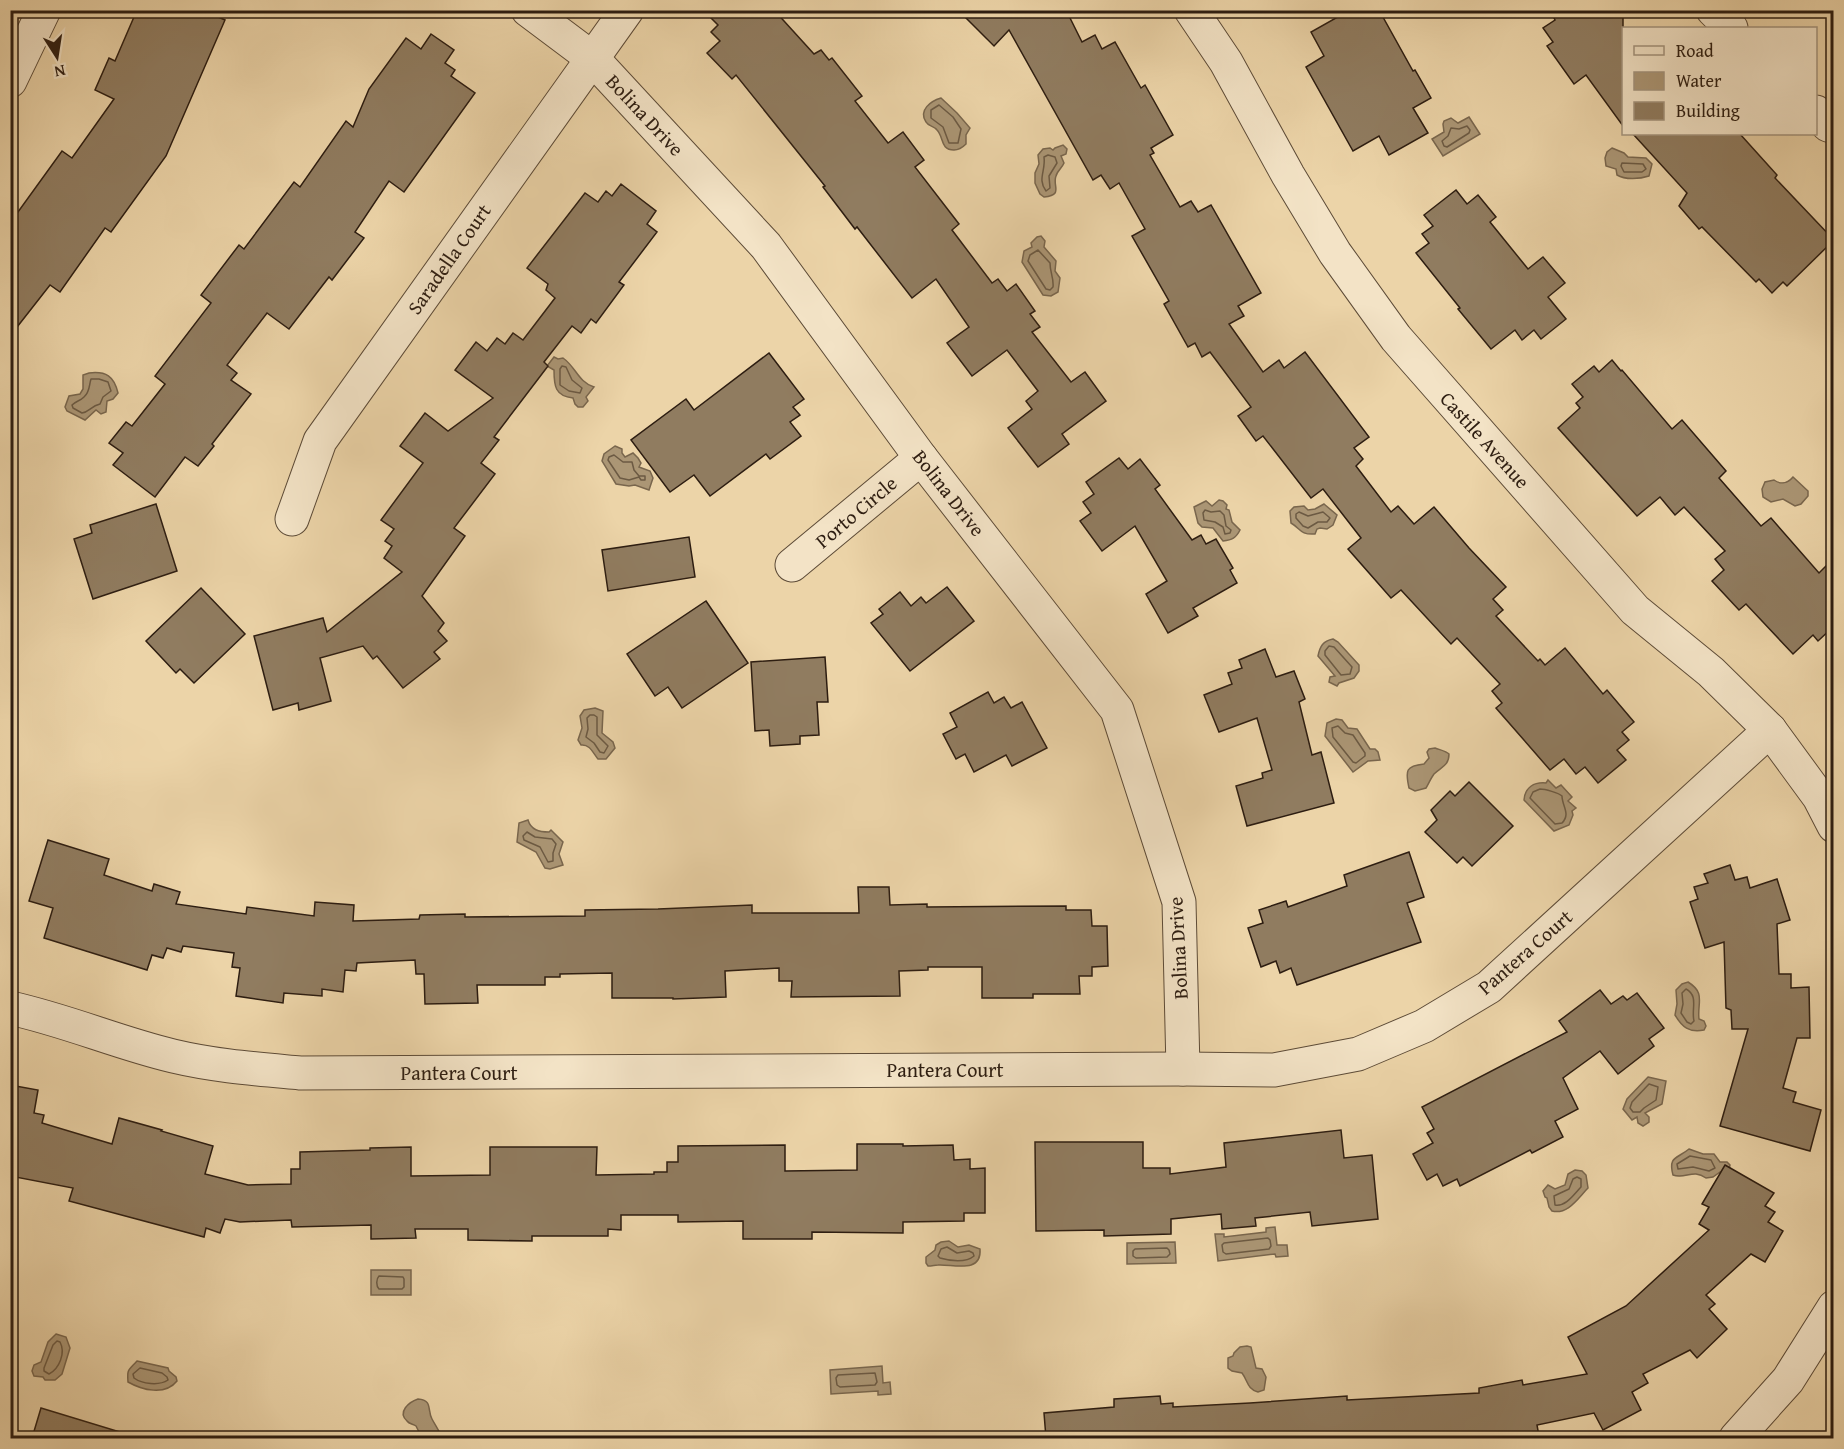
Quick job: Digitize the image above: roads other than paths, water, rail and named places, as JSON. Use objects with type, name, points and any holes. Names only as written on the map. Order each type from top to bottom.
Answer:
[{"type":"street","points":[[10,81],[44,10]]},
{"type":"street","name":"Bolina Drive","points":[[528,10],[592,58],[766,246],[921,458],[1117,710],[1179,902],[1183,1069]]},
{"type":"street","name":"Saradella Court","points":[[292,519],[320,441],[627,10]]},
{"type":"street","name":"Castile Avenue","points":[[1191,10],[1226,62],[1288,176],[1335,253],[1396,338],[1635,610],[1711,672],[1770,730],[1819,797],[1833,826]]},
{"type":"street","points":[[1713,10],[1730,27]]},
{"type":"street","points":[[1817,114],[1833,127]]},
{"type":"street","name":"Porto Circle","points":[[792,566],[921,458]]},
{"type":"street","name":"Pantera Court","points":[[10,1008],[42,1015],[120,1042],[173,1056],[223,1066],[300,1073],[1274,1070],[1358,1054],[1425,1026],[1489,987],[1770,730]]},
{"type":"street","points":[[1736,1438],[1788,1380],[1833,1307]]},
{"type":"water","points":[[941,98],[970,128],[966,135],[966,144],[962,148],[954,150],[946,148],[939,133],[924,118],[927,107],[933,101]]},
{"type":"water","points":[[1469,117],[1480,134],[1443,156],[1432,139],[1444,132],[1444,121],[1451,118],[1458,123]]},
{"type":"water","points":[[1063,145],[1067,149],[1066,154],[1061,156],[1064,163],[1056,176],[1056,192],[1044,197],[1035,183],[1035,173],[1039,164],[1038,155],[1043,149],[1053,150]]},
{"type":"water","points":[[1612,148],[1628,157],[1646,158],[1652,164],[1649,176],[1624,178],[1617,175],[1616,169],[1606,166],[1607,152]]},
{"type":"water","points":[[1041,236],[1045,241],[1044,247],[1056,261],[1055,271],[1060,278],[1058,292],[1051,296],[1043,295],[1022,262],[1024,251],[1032,247],[1031,243]]},
{"type":"water","points":[[554,357],[563,358],[584,382],[594,387],[586,397],[588,401],[583,407],[578,407],[573,398],[562,395],[557,389],[554,370],[547,366]]},
{"type":"water","points":[[89,373],[108,376],[114,382],[118,393],[113,399],[107,401],[106,412],[101,414],[96,410],[85,420],[67,411],[65,407],[69,396],[80,394],[83,389],[83,375]]},
{"type":"water","points":[[615,446],[622,449],[625,457],[633,453],[641,463],[639,467],[650,471],[653,478],[649,490],[635,485],[616,484],[602,461],[604,454]]},
{"type":"water","points":[[1793,477],[1808,491],[1808,496],[1801,504],[1795,506],[1783,499],[1771,502],[1763,497],[1762,489],[1765,482],[1774,480],[1784,483]]},
{"type":"water","points":[[1219,500],[1227,505],[1226,509],[1229,510],[1232,522],[1240,530],[1229,540],[1223,541],[1213,528],[1202,527],[1198,523],[1194,507],[1206,501],[1212,506]]},
{"type":"water","points":[[1324,504],[1337,515],[1333,525],[1327,529],[1320,528],[1315,534],[1306,534],[1291,523],[1290,511],[1294,507],[1304,506],[1308,510]]},
{"type":"water","points":[[1333,639],[1359,665],[1359,671],[1354,678],[1339,683],[1337,686],[1329,682],[1330,677],[1335,676],[1318,656],[1322,644]]},
{"type":"water","points":[[595,708],[603,711],[602,733],[613,742],[615,748],[606,759],[598,759],[589,747],[581,745],[578,740],[582,728],[580,716],[584,710]]},
{"type":"water","points":[[1336,719],[1342,720],[1348,728],[1357,729],[1370,749],[1378,752],[1380,760],[1368,761],[1353,772],[1325,736],[1327,723]]},
{"type":"water","points":[[1435,748],[1449,754],[1446,764],[1434,774],[1426,788],[1415,791],[1409,788],[1408,770],[1424,764],[1429,758],[1427,752],[1429,749]]},
{"type":"water","points":[[1548,780],[1556,788],[1561,785],[1572,797],[1568,801],[1576,808],[1572,811],[1573,815],[1569,825],[1554,831],[1524,800],[1531,786],[1546,783]]},
{"type":"water","points":[[528,820],[533,828],[545,832],[551,830],[563,842],[559,854],[563,865],[550,869],[545,868],[536,852],[517,842],[519,823]]},
{"type":"water","points":[[1688,982],[1699,994],[1699,1019],[1704,1021],[1706,1026],[1704,1030],[1694,1031],[1686,1028],[1675,1015],[1676,990]]},
{"type":"water","points":[[1648,1077],[1666,1081],[1662,1104],[1645,1113],[1649,1117],[1649,1122],[1643,1126],[1638,1123],[1637,1117],[1632,1120],[1623,1109],[1627,1099]]},
{"type":"water","points":[[1689,1149],[1703,1154],[1714,1154],[1720,1162],[1727,1162],[1730,1165],[1729,1170],[1706,1178],[1697,1174],[1673,1175],[1673,1161]]},
{"type":"water","points":[[1575,1170],[1582,1171],[1586,1175],[1588,1188],[1568,1208],[1558,1212],[1552,1211],[1543,1191],[1548,1185],[1555,1189],[1565,1185],[1568,1174]]},
{"type":"water","points":[[1275,1227],[1277,1245],[1287,1245],[1288,1256],[1276,1257],[1275,1254],[1218,1261],[1215,1234],[1224,1234],[1224,1237],[1266,1232],[1266,1228]]},
{"type":"water","points":[[949,1241],[958,1247],[969,1245],[980,1249],[976,1262],[965,1266],[928,1266],[926,1257],[935,1250],[936,1245]]},
{"type":"water","points":[[1175,1242],[1176,1263],[1127,1264],[1127,1243]]},
{"type":"water","points":[[371,1270],[411,1270],[411,1295],[371,1295]]},
{"type":"water","points":[[56,1334],[66,1337],[70,1348],[62,1374],[55,1380],[45,1380],[43,1377],[34,1376],[32,1371],[34,1365],[41,1362],[48,1342]]},
{"type":"water","points":[[1240,1347],[1251,1347],[1256,1368],[1262,1369],[1266,1377],[1264,1390],[1258,1392],[1250,1387],[1242,1373],[1228,1368],[1228,1358],[1233,1356]]},
{"type":"water","points":[[137,1361],[168,1368],[177,1381],[172,1386],[160,1390],[146,1389],[128,1382],[128,1372]]},
{"type":"water","points":[[882,1366],[883,1383],[890,1382],[891,1394],[878,1395],[878,1391],[831,1394],[830,1370]]},
{"type":"water","points":[[418,1399],[428,1403],[431,1416],[440,1434],[439,1438],[422,1438],[416,1426],[404,1418],[405,1408]]}]
